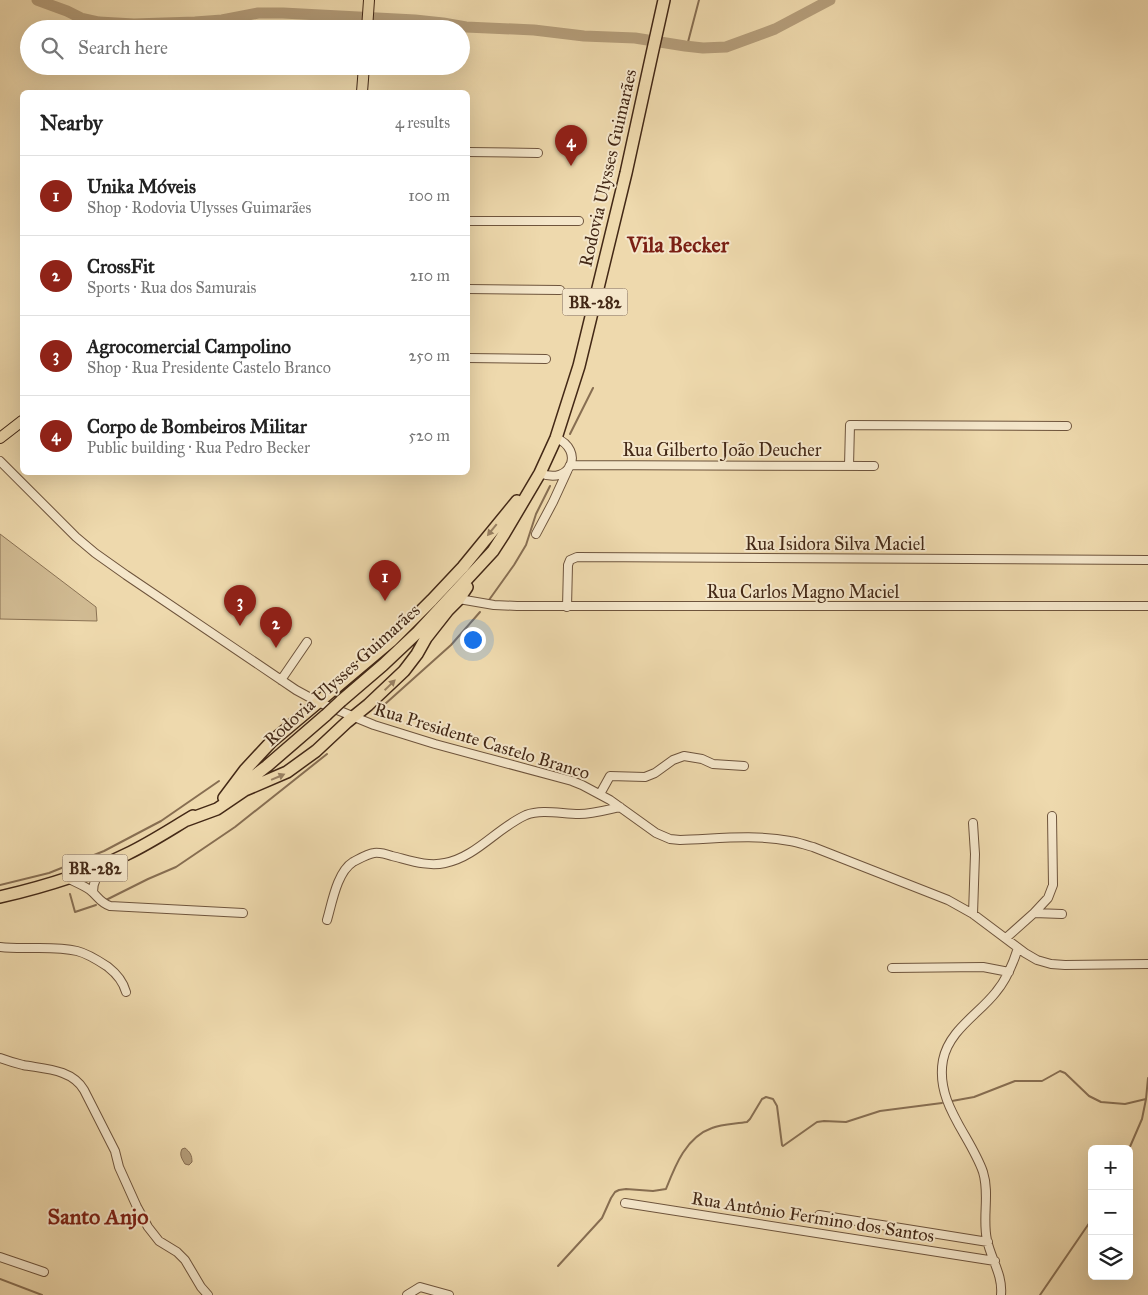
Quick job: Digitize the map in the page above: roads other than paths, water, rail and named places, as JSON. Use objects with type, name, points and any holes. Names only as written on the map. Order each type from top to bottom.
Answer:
[{"type":"highway","name":"Rodovia Ulysses Guimarães","points":[[0,897],[105,865],[151,842],[224,798],[267,766],[383,665],[418,632],[493,551],[538,477],[556,438],[579,366],[626,172],[664,0]]},
{"type":"highway","points":[[224,798],[264,748],[391,641],[432,600],[538,477]]},
{"type":"highway","points":[[187,820],[217,809],[245,790],[287,772],[316,751],[368,706],[404,671],[426,638],[459,599],[493,551]]},
{"type":"main road","points":[[368,20],[369,0]]},
{"type":"main road","points":[[362,90],[363,75]]},
{"type":"main road","points":[[0,438],[20,423]]},
{"type":"street","points":[[470,152],[538,153]]},
{"type":"street","points":[[470,221],[578,221]]},
{"type":"street","points":[[470,290],[560,290]]},
{"type":"street","points":[[470,358],[546,359]]},
{"type":"street","points":[[849,466],[850,425],[1068,426]]},
{"type":"street","points":[[536,534],[572,460],[567,446],[556,438]]},
{"type":"street","name":"Rua Presidente Castelo Branco","points":[[0,461],[94,553],[296,690],[318,702],[374,725],[435,744],[572,781],[600,794],[652,831],[670,839],[768,838],[813,847],[948,900],[974,914],[1018,948],[1042,962],[1057,964],[1148,964]]},
{"type":"street","points":[[538,477],[561,475],[570,465]]},
{"type":"street","name":"Rua Gilberto João Deucher","points":[[570,465],[874,466]]},
{"type":"street","name":"Rua Isidora Silva Maciel","points":[[567,607],[568,563],[571,559],[577,558],[1148,560]]},
{"type":"street","name":"Rua Carlos Magno Maciel","points":[[459,599],[494,605],[567,607],[1148,606]]},
{"type":"street","points":[[281,680],[307,642]]},
{"type":"street","points":[[600,794],[610,776],[645,777],[655,773],[679,757],[692,757],[713,764],[744,766]]},
{"type":"street","points":[[327,920],[343,872],[353,862],[370,854],[381,853],[417,862],[442,864],[466,855],[513,822],[528,814],[543,812],[584,814],[620,807]]},
{"type":"street","points":[[1006,938],[1048,898],[1054,885],[1052,816]]},
{"type":"street","points":[[974,823],[974,914]]},
{"type":"street","points":[[93,892],[93,884],[105,865]]},
{"type":"street","points":[[67,878],[93,892],[100,901],[110,906],[243,913]]},
{"type":"street","points":[[1034,913],[1062,914]]},
{"type":"street","points":[[0,947],[73,950],[85,954],[102,963],[117,975],[126,992]]},
{"type":"street","points":[[1001,1295],[1000,1278],[986,1233],[984,1178],[980,1166],[954,1118],[947,1100],[942,1081],[943,1060],[956,1034],[996,992],[1009,972],[1018,948]]},
{"type":"street","points":[[892,968],[983,967],[1009,972]]},
{"type":"street","points":[[0,1058],[60,1072],[69,1075],[80,1083],[115,1151],[119,1167],[148,1227],[159,1241],[177,1252],[185,1260],[200,1287],[208,1295]]},
{"type":"street","name":"Rua Antônio Fermino dos Santos","points":[[625,1203],[995,1261]]},
{"type":"street","points":[[819,1215],[988,1242]]},
{"type":"street","points":[[0,1257],[44,1272]]},
{"type":"street","points":[[407,1295],[418,1288],[422,1288],[449,1295]]},
{"type":"waterway","points":[[37,0],[90,20]]},
{"type":"waterway","points":[[685,46],[688,42],[699,0]]},
{"type":"waterway","points":[[470,27],[635,38],[703,48],[726,47],[775,29],[830,0]]},
{"type":"waterway","points":[[222,20],[258,13],[415,20]]},
{"type":"waterway","points":[[570,434],[593,388]]},
{"type":"waterway","points":[[489,600],[526,545],[536,514],[550,486]]},
{"type":"waterway","points":[[375,713],[451,645],[480,612]]},
{"type":"waterway","points":[[106,900],[176,867],[235,827],[327,754]]},
{"type":"waterway","points":[[0,885],[49,873],[104,851],[161,821],[219,781]]},
{"type":"waterway","points":[[70,894],[75,912],[96,905]]},
{"type":"waterway","points":[[952,1101],[974,1097],[1015,1081],[1042,1081],[1060,1071],[1065,1073],[1089,1096],[1101,1102],[1125,1104],[1146,1099]]},
{"type":"waterway","points":[[1131,1145],[1142,1119],[1148,1078]]},
{"type":"waterway","points":[[558,1266],[602,1218],[615,1192],[626,1189],[653,1191],[666,1189],[683,1153],[695,1138],[703,1132],[716,1127],[747,1122],[762,1099],[766,1097],[773,1099],[777,1106],[783,1146],[817,1122],[846,1122],[880,1111],[942,1103]]},
{"type":"waterway","points":[[1040,1295],[1088,1225]]},
{"type":"waterway","points":[[0,1279],[42,1295]]},
{"type":"place","name":"Corpo de Bombeiros Militar","points":[[571,166]]},
{"type":"place","name":"Unika Móveis","points":[[385,601]]},
{"type":"place","name":"Agrocomercial Campolino","points":[[240,626]]},
{"type":"place","name":"CrossFit","points":[[276,648]]},
{"type":"district","name":"Vila Becker","points":[[678,244]]},
{"type":"district","name":"Santo Anjo","points":[[98,1216]]}]
